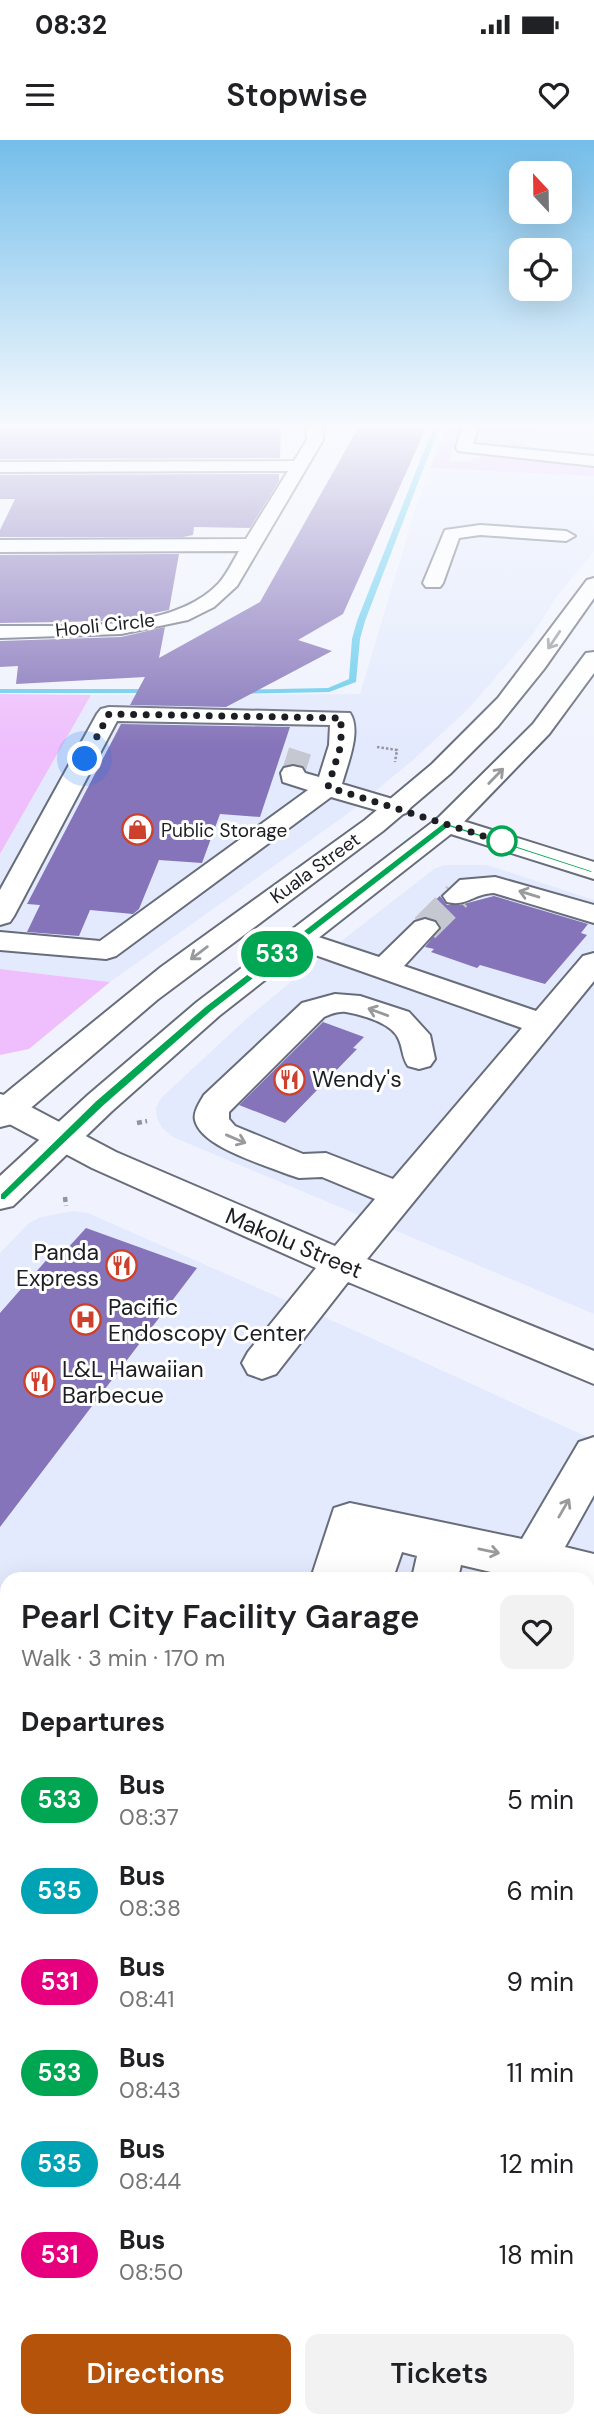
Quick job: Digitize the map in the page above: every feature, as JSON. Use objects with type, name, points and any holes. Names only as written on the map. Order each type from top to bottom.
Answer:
[{"type":"main road","name":"Hooli Circle","points":[[0,632],[114,628],[173,617],[218,596],[258,535]]},
{"type":"main road","points":[[433,583],[452,535]]},
{"type":"main road","points":[[547,535],[566,536]]},
{"type":"main road","points":[[0,546],[252,545]]},
{"type":"main road","name":"Kuala Street","points":[[3,1110],[165,979],[397,808],[492,719],[532,674],[594,584]]},
{"type":"main road","name":"Kuala Street","points":[[0,1197],[62,1138],[208,1009],[447,824],[541,729],[594,658]]},
{"type":"main road","points":[[0,916],[109,714],[341,718],[341,745],[328,787],[106,950],[0,941]]},
{"type":"main road","points":[[302,744],[310,718]]},
{"type":"main road","points":[[293,773],[292,777],[447,824],[544,844],[594,871]]},
{"type":"main road","points":[[457,896],[470,886],[495,885],[594,914]]},
{"type":"main road","points":[[383,970],[425,928]]},
{"type":"main road","points":[[297,939],[542,1024]]},
{"type":"main road","points":[[262,1363],[594,962]]},
{"type":"main road","points":[[399,1195],[326,1165],[299,1166],[223,1134],[212,1121],[212,1112],[216,1103],[313,1010],[323,1006],[349,1003],[398,1020],[414,1035],[419,1059]]},
{"type":"main road","name":"Makolu Street","points":[[3,1110],[104,1160],[342,1264],[594,1368]]},
{"type":"main road","points":[[532,1570],[594,1455]]},
{"type":"main road","points":[[364,1559],[439,1560],[563,1572]]},
{"type":"path","points":[[384,748],[397,750],[394,769]]},
{"type":"path","points":[[137,1123],[147,1121]]},
{"type":"path","points":[[65,1197],[66,1206]]},
{"type":"shaded area","points":[[408,535],[594,535],[594,551],[554,600],[533,634],[470,707],[412,761],[346,815],[110,982],[0,969],[0,854],[91,695],[360,694]]},
{"type":"shaded area","points":[[0,694],[91,695],[0,854]]},
{"type":"shaded area","points":[[444,865],[487,865],[594,900],[594,1314],[173,1137],[162,1128],[157,1118],[156,1108],[161,1098],[245,1020],[317,960],[434,869]]},
{"type":"shaded area","points":[[0,969],[110,982],[29,1049],[0,1055]]},
{"type":"shaded area","points":[[73,1211],[88,1213],[594,1440],[594,1572],[0,1572],[0,1253],[29,1223],[41,1217]]},
{"type":"building","points":[[0,535],[193,535],[183,537],[0,537]]},
{"type":"building","points":[[298,535],[378,535],[343,614],[298,640],[332,651],[226,707],[130,705],[145,677],[16,684],[18,666],[0,667],[0,641],[121,637],[165,627],[159,658],[260,602]]},
{"type":"building","points":[[179,554],[169,610],[115,621],[0,623],[0,555]]},
{"type":"building","name":"Public Storage","points":[[121,724],[290,727],[260,817],[220,814],[202,863],[159,860],[139,909],[133,914],[90,910],[79,936],[27,932],[40,905],[27,904]]},
{"type":"building","points":[[444,892],[440,896],[447,905],[460,905],[494,896],[588,924],[581,933],[587,935],[545,984],[480,965],[477,968],[431,952],[434,949],[425,947],[441,927],[436,919],[426,916],[415,919]]},
{"type":"building","name":"Wendy's","points":[[323,1022],[364,1037],[353,1048],[357,1049],[285,1123],[239,1105]]},
{"type":"building","points":[[86,1228],[197,1268],[0,1527],[0,1313],[57,1248],[65,1251]]},
{"type":"waterway","points":[[236,692],[329,690],[353,680],[356,639],[361,621],[395,535]]},
{"type":"waterway","points":[[0,691],[156,691]]},
{"type":"tunnel","points":[[293,773],[302,745]]},
{"type":"tunnel","points":[[425,928],[457,896]]},
{"type":"bus line","name":"533","points":[[0,1197],[208,1009],[447,824],[594,871]]},
{"type":"place","name":"Public Storage","points":[[138,830]]},
{"type":"place","name":"Wendy's","points":[[289,1079]]},
{"type":"place","name":"Panda Express","points":[[122,1265]]},
{"type":"place","name":"Pacific Endoscopy Center","points":[[85,1320]]},
{"type":"place","name":"L&L Hawaiian Barbecue","points":[[39,1382]]},
{"type":"route","points":[[85,759],[109,714],[341,718],[342,741],[328,787],[512,845],[502,841]]}]
